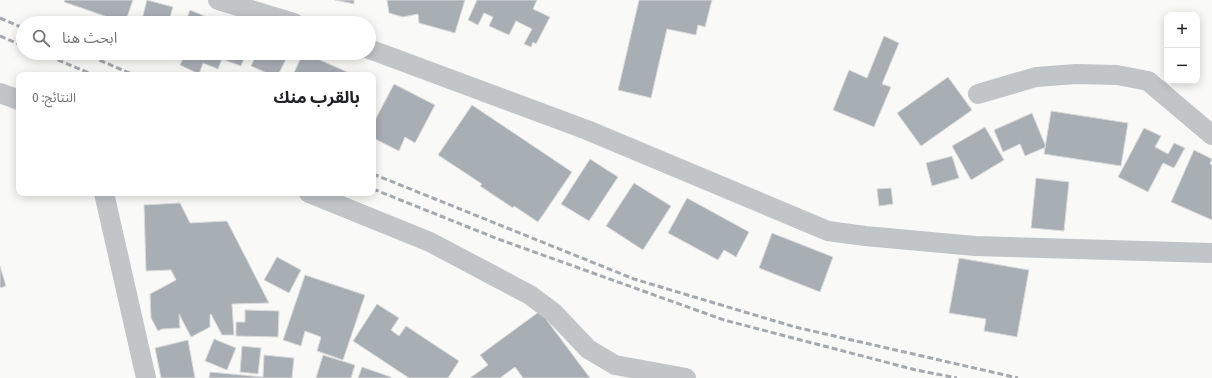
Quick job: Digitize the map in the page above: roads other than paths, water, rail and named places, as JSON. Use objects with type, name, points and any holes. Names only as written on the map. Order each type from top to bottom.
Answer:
[{"type":"street","points":[[218,0],[271,16]]},
{"type":"street","points":[[376,53],[587,130],[828,231],[865,236],[975,246],[1212,253]]},
{"type":"street","points":[[978,94],[1036,77],[1076,74],[1117,75],[1148,81],[1212,135]]},
{"type":"street","points":[[0,93],[16,99]]},
{"type":"street","points":[[105,196],[146,378]]},
{"type":"street","points":[[316,196],[430,242],[530,295],[554,314],[588,349],[615,365],[686,378]]},
{"type":"railway","points":[[0,18],[16,25]]},
{"type":"railway","points":[[0,36],[16,43]]},
{"type":"railway","points":[[58,60],[87,72]]},
{"type":"railway","points":[[99,60],[127,72]]},
{"type":"railway","points":[[376,175],[634,279],[795,327],[1018,378]]},
{"type":"railway","points":[[376,190],[498,239],[724,320],[916,370],[957,378]]}]
